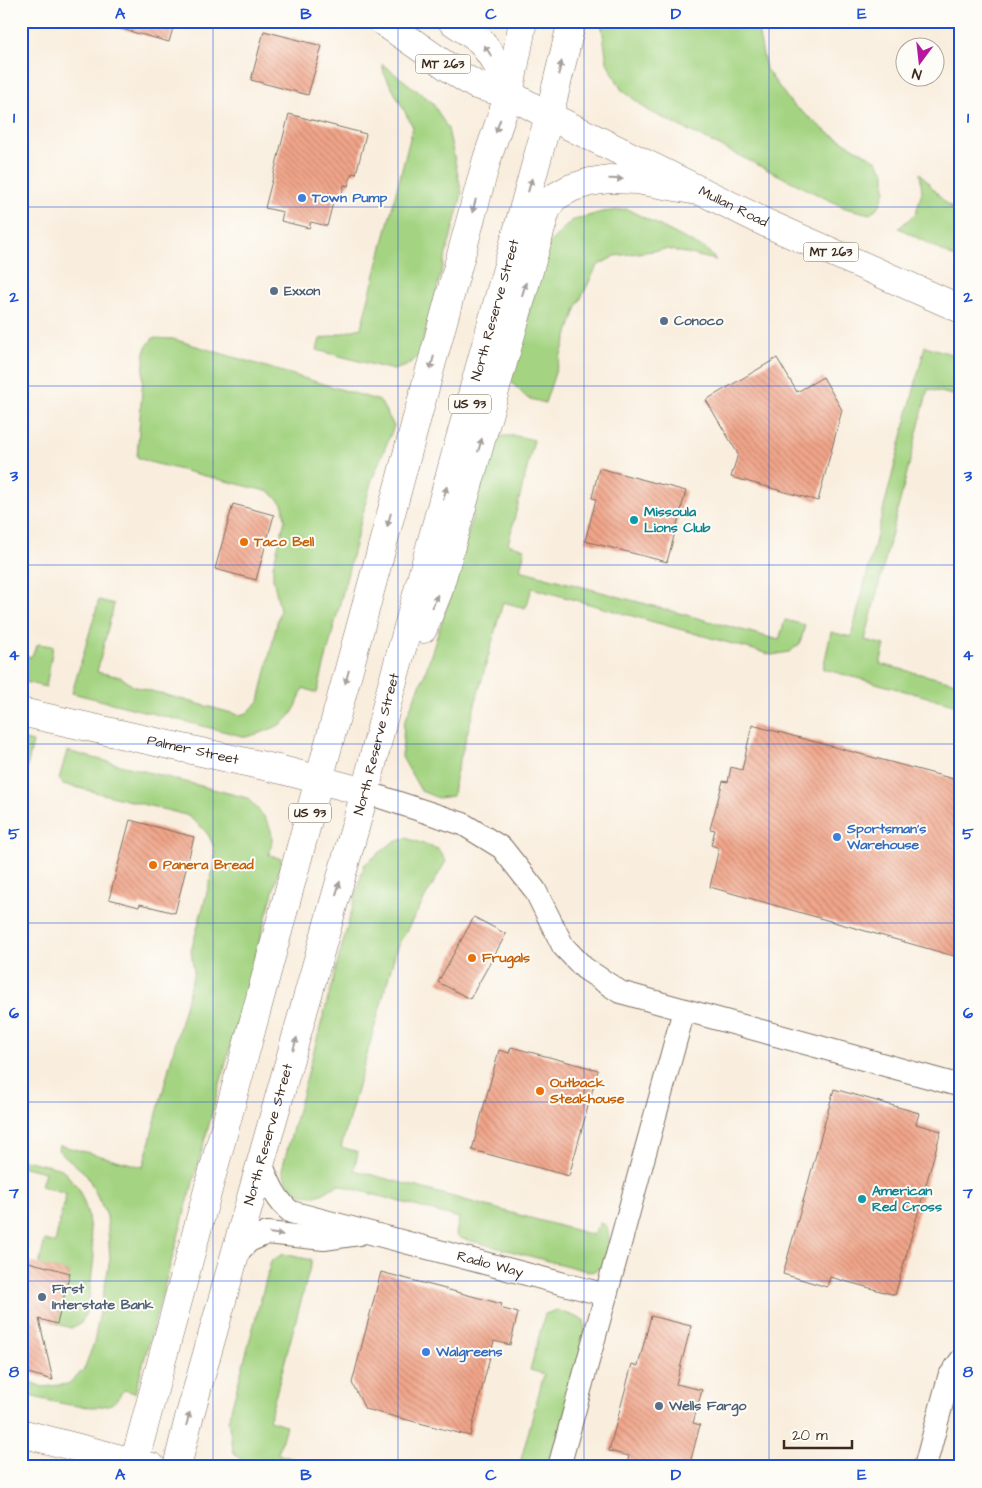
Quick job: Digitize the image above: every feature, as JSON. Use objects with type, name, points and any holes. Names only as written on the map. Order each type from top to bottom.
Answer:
[{"type":"main road","name":"Mullan Road","points":[[382,21],[476,85],[509,94],[549,116],[774,227],[961,309]]},
{"type":"main road","name":"MT 263","points":[[452,21],[481,41],[498,66],[509,94]]},
{"type":"main road","name":"US 93","points":[[140,1465],[319,779],[487,159],[509,94],[523,21]]},
{"type":"main road","name":"North Reserve Street","points":[[177,1467],[189,1418],[365,792],[390,692],[549,116],[572,21]]},
{"type":"main road","points":[[390,692],[426,624],[438,592],[546,211],[553,198],[571,188],[590,182],[610,179],[637,180],[703,192]]},
{"type":"main road","name":"Palmer Street","points":[[21,712],[319,779],[365,792]]},
{"type":"main road","points":[[21,1433],[140,1465]]},
{"type":"street","points":[[365,792],[463,824],[502,848],[536,890],[563,946],[584,968],[620,992],[961,1086]]},
{"type":"street","points":[[560,1467],[684,1010]]},
{"type":"street","name":"Radio Way","points":[[261,1163],[272,1189],[283,1205],[291,1212],[606,1295]]},
{"type":"street","name":"Radio Way","points":[[235,1255],[249,1242],[267,1233],[324,1239],[372,1233]]},
{"type":"street","points":[[924,1467],[949,1377],[961,1360]]},
{"type":"green space","points":[[601,21],[756,21],[766,69],[791,103],[827,132],[877,161],[885,173],[885,190],[880,205],[870,214],[845,208],[649,111],[621,89],[607,62]]},
{"type":"green space","points":[[382,64],[432,102],[448,129],[462,194],[419,356],[406,366],[393,370],[317,350],[320,339],[361,328],[413,127],[384,73]]},
{"type":"green space","points":[[920,173],[943,200],[961,216],[961,261],[899,228],[916,213],[922,192]]},
{"type":"green space","points":[[627,209],[707,250],[716,260],[667,249],[615,256],[597,266],[577,306],[545,403],[527,398],[509,380],[549,243],[571,221],[602,212]]},
{"type":"green space","points":[[153,338],[173,339],[380,401],[394,426],[371,482],[317,693],[303,688],[295,708],[285,721],[273,728],[246,737],[72,693],[99,600],[114,604],[97,672],[121,677],[133,686],[239,715],[247,713],[259,701],[280,610],[273,578],[273,566],[285,520],[283,505],[270,492],[149,462],[137,457],[145,349]]},
{"type":"green space","points":[[925,346],[961,357],[961,397],[928,389],[865,640],[885,645],[880,664],[961,684],[961,706],[823,669],[831,632],[851,637]]},
{"type":"green space","points":[[496,436],[516,436],[534,440],[508,544],[525,549],[520,570],[779,640],[785,620],[805,625],[800,644],[789,652],[772,655],[532,588],[525,608],[503,602],[455,778],[453,796],[438,798],[421,791],[402,757],[404,723],[424,676],[462,560],[470,524]]},
{"type":"green space","points":[[38,644],[53,646],[46,687],[21,681],[21,654],[31,657]]},
{"type":"green space","points":[[21,739],[33,742],[26,772],[22,775]]},
{"type":"green space","points":[[67,751],[247,798],[264,816],[270,827],[272,839],[269,855],[282,859],[135,1393],[124,1390],[111,1404],[91,1407],[66,1404],[21,1394],[21,1379],[43,1387],[68,1384],[84,1369],[94,1343],[110,1259],[107,1216],[87,1175],[58,1150],[59,1145],[143,1167],[194,972],[191,951],[215,863],[215,855],[214,847],[208,835],[186,815],[63,784],[59,779]]},
{"type":"green space","points":[[406,838],[438,849],[446,861],[397,947],[341,1147],[358,1152],[354,1170],[593,1235],[600,1223],[607,1226],[609,1236],[608,1258],[602,1267],[596,1270],[591,1272],[460,1238],[456,1234],[459,1218],[339,1185],[324,1193],[309,1196],[303,1195],[292,1188],[284,1176],[282,1169],[364,865],[392,843]]},
{"type":"green space","points":[[21,1159],[62,1169],[79,1189],[87,1211],[94,1256],[88,1308],[81,1323],[71,1328],[57,1324],[70,1273],[39,1265],[45,1240],[55,1243],[66,1193],[41,1186],[45,1172],[21,1166]]},
{"type":"green space","points":[[283,1254],[312,1260],[269,1420],[286,1425],[278,1454],[318,1467],[248,1467],[234,1453],[228,1421],[271,1261]]},
{"type":"green space","points":[[557,1310],[584,1320],[586,1341],[551,1467],[519,1467],[544,1374],[530,1370],[545,1314]]},
{"type":"building","points":[[115,21],[175,21],[169,42],[114,27]]},
{"type":"building","points":[[264,31],[322,46],[308,95],[251,80]]},
{"type":"building","points":[[289,114],[366,134],[356,174],[352,173],[348,186],[344,185],[341,197],[335,195],[327,226],[311,222],[309,228],[281,221],[283,212],[265,208]]},
{"type":"building","points":[[777,358],[797,392],[823,377],[842,410],[818,501],[731,477],[738,454],[706,400]]},
{"type":"building","name":"Missoula Lions Club","points":[[599,468],[686,491],[667,562],[585,541],[596,499],[592,498]]},
{"type":"building","name":"Taco Bell","points":[[233,504],[274,515],[256,580],[215,569]]},
{"type":"building","name":"Sportsman's Warehouse","points":[[752,725],[961,781],[961,958],[710,887],[719,848],[711,845],[715,830],[710,829],[723,781],[728,782],[731,767],[742,770]]},
{"type":"building","name":"Panera Bread","points":[[130,820],[194,837],[175,913],[140,904],[139,907],[109,899]]},
{"type":"building","name":"Frugals","points":[[474,917],[506,934],[470,999],[438,982]]},
{"type":"building","name":"Outback Steakhouse","points":[[511,1047],[598,1070],[569,1176],[472,1150],[499,1050],[509,1053]]},
{"type":"building","name":"American Red Cross","points":[[834,1089],[919,1113],[916,1124],[941,1131],[895,1295],[830,1277],[827,1287],[783,1274]]},
{"type":"building","name":"First Interstate Bank","points":[[21,1260],[70,1273],[57,1324],[39,1319],[53,1380],[21,1371]]},
{"type":"building","name":"Walgreens","points":[[381,1272],[502,1304],[500,1308],[518,1313],[510,1345],[494,1341],[470,1436],[365,1409],[352,1383]]},
{"type":"building","points":[[651,1316],[691,1326],[676,1384],[702,1390],[693,1423],[700,1425],[689,1467],[626,1467],[629,1456],[609,1451],[632,1364],[638,1366]]},
{"type":"place","name":"Town Pump","points":[[302,198]]},
{"type":"place","name":"Exxon","points":[[274,291]]},
{"type":"place","name":"Conoco","points":[[664,321]]},
{"type":"place","name":"Missoula Lions Club","points":[[634,520]]},
{"type":"place","name":"Taco Bell","points":[[244,542]]},
{"type":"place","name":"Sportsman's Warehouse","points":[[837,837]]},
{"type":"place","name":"Panera Bread","points":[[153,865]]},
{"type":"place","name":"Frugals","points":[[472,958]]},
{"type":"place","name":"Outback Steakhouse","points":[[540,1091]]},
{"type":"place","name":"American Red Cross","points":[[862,1199]]},
{"type":"place","name":"First Interstate Bank","points":[[42,1297]]},
{"type":"place","name":"Walgreens","points":[[426,1352]]},
{"type":"place","name":"Wells Fargo","points":[[659,1406]]}]
